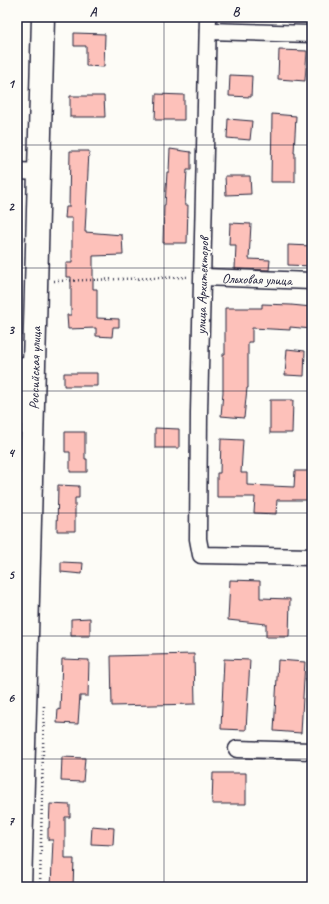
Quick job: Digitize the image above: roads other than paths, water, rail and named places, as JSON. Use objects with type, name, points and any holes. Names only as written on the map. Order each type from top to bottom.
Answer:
[{"type":"main road","name":"Российская улица","points":[[17,414],[24,372],[34,17]]},
{"type":"main road","name":"Российская улица","points":[[20,887],[20,779],[29,172],[43,17]]},
{"type":"street","points":[[208,24],[312,34]]},
{"type":"street","name":"улица Архитекторов","points":[[208,24],[203,277],[198,413],[198,539],[202,555],[312,557]]},
{"type":"street","name":"Ольховая улица","points":[[203,277],[312,282]]},
{"type":"street","points":[[237,749],[312,751]]}]
